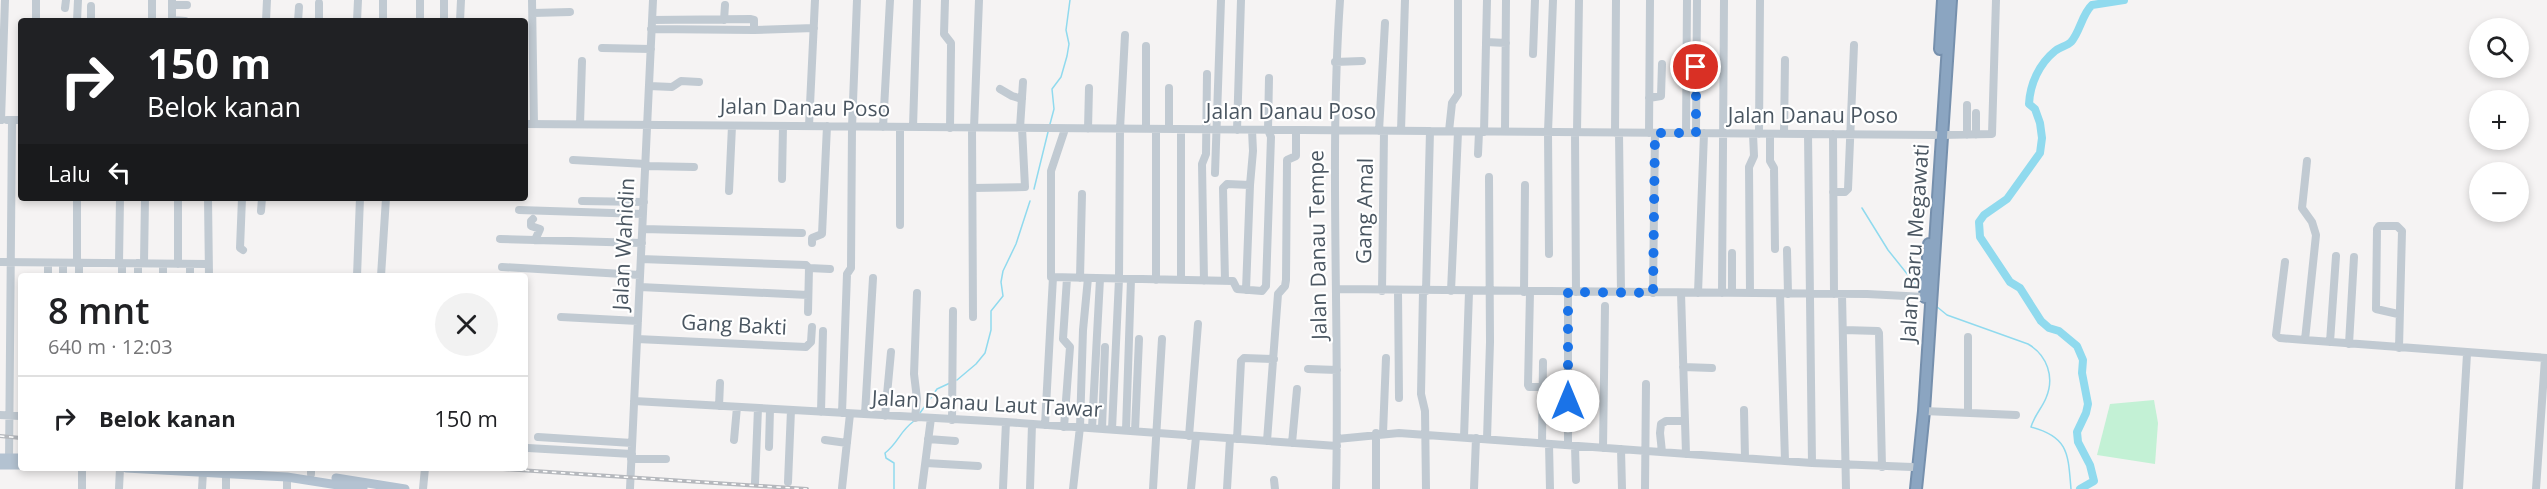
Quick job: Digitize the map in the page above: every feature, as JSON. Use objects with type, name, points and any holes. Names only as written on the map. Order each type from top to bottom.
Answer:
[{"type":"highway","name":"Jalan Baru Megawati","points":[[1910,489],[1932,246],[1943,0]]},
{"type":"highway","name":"Jalan Baru Megawati","points":[[1938,135],[1951,0]]},
{"type":"highway","name":"Jalan Baru Megawati","points":[[1916,489],[1924,411],[1928,291]]},
{"type":"main road","points":[[205,471],[315,478],[405,489]]},
{"type":"main road","points":[[229,471],[315,478],[363,489]]},
{"type":"street","points":[[5,0],[1,120],[18,120]]},
{"type":"street","points":[[36,0],[36,18]]},
{"type":"street","points":[[77,18],[78,0]]},
{"type":"street","points":[[152,0],[152,18]]},
{"type":"street","points":[[266,18],[267,0]]},
{"type":"street","points":[[357,18],[358,0]]},
{"type":"street","points":[[383,0],[383,18]]},
{"type":"street","points":[[420,0],[420,18]]},
{"type":"street","points":[[444,0],[444,18]]},
{"type":"street","points":[[460,18],[461,0]]},
{"type":"street","points":[[532,0],[534,124]]},
{"type":"street","name":"Jalan Wahidin","points":[[630,489],[652,0]]},
{"type":"street","points":[[810,126],[815,0]]},
{"type":"street","points":[[842,488],[848,443],[846,285],[847,274],[851,268],[852,127],[857,0]]},
{"type":"street","points":[[884,127],[890,0]]},
{"type":"street","points":[[913,127],[917,0]]},
{"type":"street","points":[[945,0],[944,34],[951,43],[950,128]]},
{"type":"street","points":[[973,317],[973,128],[979,0]]},
{"type":"street","points":[[1215,173],[1221,0]]},
{"type":"street","points":[[1237,130],[1242,0]]},
{"type":"street","name":"Jalan Danau Tempe","points":[[1336,489],[1338,370],[1335,62],[1340,0]]},
{"type":"street","points":[[1401,131],[1405,0]]},
{"type":"street","points":[[1451,291],[1452,103],[1458,94],[1458,0]]},
{"type":"street","points":[[1478,154],[1487,0]]},
{"type":"street","points":[[1505,131],[1506,0]]},
{"type":"street","points":[[1533,54],[1535,0]]},
{"type":"street","points":[[1549,254],[1548,132],[1553,0]]},
{"type":"street","points":[[1576,480],[1572,445],[1572,292],[1579,0]]},
{"type":"street","points":[[1616,0],[1621,292]]},
{"type":"street","points":[[1650,0],[1649,98],[1652,133],[1653,293]]},
{"type":"street","points":[[1686,133],[1687,0]]},
{"type":"street","points":[[1697,0],[1700,133],[1698,293]]},
{"type":"street","points":[[1722,293],[1724,0]]},
{"type":"street","points":[[1750,293],[1749,167],[1754,156],[1756,134],[1760,0]]},
{"type":"street","name":"Jalan Danau Poso","points":[[528,124],[1992,134],[1995,0]]},
{"type":"street","points":[[172,18],[172,2],[187,5]]},
{"type":"street","points":[[319,18],[320,3]]},
{"type":"street","points":[[724,20],[725,5]]},
{"type":"street","points":[[91,6],[91,18]]},
{"type":"street","points":[[298,18],[299,7]]},
{"type":"street","points":[[533,13],[570,12]]},
{"type":"street","points":[[652,20],[753,20],[754,30]]},
{"type":"street","points":[[711,20],[711,30]]},
{"type":"street","name":"Gang Amal","points":[[1382,291],[1385,22]]},
{"type":"street","points":[[651,29],[814,28]]},
{"type":"street","points":[[1112,429],[1119,279],[1120,129],[1125,35]]},
{"type":"street","points":[[1486,42],[1506,43]]},
{"type":"street","points":[[1833,192],[1845,192],[1848,189],[1854,45]]},
{"type":"street","points":[[1146,46],[1146,129]]},
{"type":"street","points":[[602,48],[651,49]]},
{"type":"street","points":[[1784,134],[1785,60]]},
{"type":"street","points":[[580,124],[582,61]]},
{"type":"street","points":[[1335,62],[1362,61]]},
{"type":"street","points":[[1649,98],[1661,96],[1662,64]]},
{"type":"street","points":[[1204,281],[1202,164],[1206,154],[1207,74]]},
{"type":"street","points":[[1053,278],[1233,281],[1237,289],[1262,291],[1266,286],[1271,136],[1268,130],[1269,78]]},
{"type":"street","points":[[649,86],[672,87],[681,81],[699,82]]},
{"type":"street","points":[[973,188],[1025,187],[1021,128],[1023,82]]},
{"type":"street","points":[[1088,129],[1089,88]]},
{"type":"street","points":[[1169,88],[1169,129]]},
{"type":"street","points":[[1000,89],[1022,99]]},
{"type":"street","points":[[1967,105],[1967,135]]},
{"type":"street","points":[[1976,113],[1976,135]]},
{"type":"street","points":[[4,461],[9,416],[12,120]]},
{"type":"street","points":[[729,191],[732,126]]},
{"type":"street","points":[[782,179],[783,126]]},
{"type":"street","points":[[812,243],[812,238],[822,234],[827,126]]},
{"type":"street","points":[[900,127],[900,225]]},
{"type":"street","points":[[1045,425],[1053,278],[1050,275],[1051,171],[1065,129]]},
{"type":"street","points":[[1156,129],[1156,280]]},
{"type":"street","points":[[1180,130],[1181,280]]},
{"type":"street","points":[[1246,290],[1253,151],[1251,130]]},
{"type":"street","points":[[1267,441],[1278,294],[1285,286],[1286,280],[1287,160],[1296,156],[1296,130]]},
{"type":"street","points":[[1426,489],[1425,411],[1421,394],[1430,131]]},
{"type":"street","points":[[1770,134],[1770,161],[1774,168],[1775,249]]},
{"type":"street","points":[[1808,134],[1812,463]]},
{"type":"street","points":[[1833,134],[1833,192],[1838,294],[1844,330],[1846,489]]},
{"type":"street","points":[[573,160],[694,167]]},
{"type":"street","points":[[2305,340],[2316,235],[2312,222],[2302,208],[2307,161]]},
{"type":"street","points":[[1487,439],[1490,342],[1489,177]]},
{"type":"street","points":[[1225,281],[1223,188],[1227,184],[1250,185]]},
{"type":"street","points":[[1525,185],[1528,385],[1529,387],[1543,387]]},
{"type":"street","points":[[1073,489],[1080,427],[1083,330],[1082,194]]},
{"type":"street","points":[[77,201],[79,273]]},
{"type":"street","points":[[120,201],[122,273]]},
{"type":"street","points":[[139,273],[145,201]]},
{"type":"street","points":[[178,201],[178,264]]},
{"type":"street","points":[[208,201],[209,273]]},
{"type":"street","points":[[242,201],[240,248],[243,250]]},
{"type":"street","points":[[261,211],[262,201]]},
{"type":"street","points":[[357,273],[360,201]]},
{"type":"street","points":[[381,273],[386,201]]},
{"type":"street","points":[[582,201],[644,202]]},
{"type":"street","points":[[519,210],[643,214]]},
{"type":"street","points":[[533,219],[531,226],[540,229],[535,240]]},
{"type":"street","points":[[2398,314],[2376,309],[2377,229],[2379,226],[2397,226],[2402,231],[2398,314],[2399,348]]},
{"type":"street","points":[[642,229],[802,233]]},
{"type":"street","points":[[500,239],[642,243]]},
{"type":"street","points":[[1785,461],[1784,294],[1787,250]]},
{"type":"street","points":[[1732,253],[1732,293]]},
{"type":"street","points":[[2330,342],[2336,256]]},
{"type":"street","points":[[2349,344],[2354,257]]},
{"type":"street","points":[[641,259],[806,265],[809,268],[830,268]]},
{"type":"street","points":[[0,262],[208,264]]},
{"type":"street","points":[[2285,262],[2276,336],[2466,354],[2546,358],[2536,489]]},
{"type":"street","points":[[48,263],[48,273]]},
{"type":"street","points":[[63,263],[63,273]]},
{"type":"street","points":[[163,264],[163,273]]},
{"type":"street","points":[[190,264],[190,273]]},
{"type":"street","points":[[502,267],[640,275]]},
{"type":"street","points":[[808,312],[809,268]]},
{"type":"street","points":[[865,414],[873,278]]},
{"type":"street","points":[[1064,427],[1071,348],[1063,339],[1067,278]]},
{"type":"street","points":[[1092,428],[1100,279]]},
{"type":"street","points":[[1130,431],[1131,279]]},
{"type":"street","points":[[640,287],[808,295]]},
{"type":"street","points":[[1337,289],[1784,294],[1928,291]]},
{"type":"street","points":[[1398,291],[1399,398]]},
{"type":"street","points":[[1464,437],[1469,292]]},
{"type":"street","points":[[917,293],[914,374],[921,418],[928,439],[922,488]]},
{"type":"street","points":[[1681,293],[1686,454]]},
{"type":"street","points":[[1603,448],[1605,306]]},
{"type":"street","points":[[952,420],[953,311]]},
{"type":"street","points":[[561,317],[638,321]]},
{"type":"street","points":[[1191,489],[1198,324]]},
{"type":"street","name":"Gang Bakti","points":[[637,339],[806,347],[810,342],[812,327]]},
{"type":"street","points":[[1844,330],[1878,331],[1879,333],[1882,467]]},
{"type":"street","points":[[821,412],[823,331]]},
{"type":"street","points":[[1968,337],[1968,412]]},
{"type":"street","points":[[1130,431],[1139,339]]},
{"type":"street","points":[[1153,489],[1162,339]]},
{"type":"street","points":[[1102,428],[1105,347]]},
{"type":"street","points":[[885,416],[891,352]]},
{"type":"street","points":[[2459,489],[2466,354]]},
{"type":"street","points":[[1227,489],[1241,361],[1244,358],[1274,359]]},
{"type":"street","points":[[1376,489],[1386,358]]},
{"type":"street","points":[[1543,362],[1550,489]]},
{"type":"street","points":[[1683,367],[1712,368]]},
{"type":"street","points":[[1308,369],[1338,370]]},
{"type":"street","points":[[720,383],[720,406]]},
{"type":"street","points":[[1645,489],[1646,384]]},
{"type":"street","points":[[1292,443],[1296,389]]},
{"type":"street","name":"Jalan Danau Laut Tawar","points":[[634,401],[1102,428],[1292,443],[1337,443],[1380,433],[1424,434],[1812,463],[1912,467]]},
{"type":"street","points":[[734,440],[737,407]]},
{"type":"street","points":[[755,483],[758,408]]},
{"type":"street","points":[[769,447],[770,409]]},
{"type":"street","points":[[788,482],[791,410]]},
{"type":"street","points":[[1744,410],[1745,458]]},
{"type":"street","points":[[1924,411],[2016,415]]},
{"type":"street","points":[[0,415],[18,416]]},
{"type":"street","points":[[1662,452],[1661,424],[1666,421],[1685,421]]},
{"type":"street","points":[[1003,488],[1006,422]]},
{"type":"street","points":[[1030,489],[1032,424]]},
{"type":"street","points":[[538,437],[632,443]]},
{"type":"street","points":[[1474,489],[1476,438]]},
{"type":"street","points":[[928,439],[955,441]]},
{"type":"street","points":[[825,440],[848,443]]},
{"type":"street","points":[[528,448],[666,459]]},
{"type":"street","points":[[1621,449],[1622,489]]},
{"type":"street","points":[[926,463],[978,466]]},
{"type":"street","points":[[82,471],[82,489]]},
{"type":"street","points":[[119,489],[120,471]]},
{"type":"street","points":[[202,489],[205,471]]},
{"type":"street","points":[[226,489],[229,471]]},
{"type":"street","points":[[423,489],[425,471]]},
{"type":"street","points":[[286,489],[287,477]]},
{"type":"street","points":[[1274,480],[1275,489]]},
{"type":"green space","points":[[2154,400],[2158,423],[2155,464],[2097,455],[2110,404]]},
{"type":"waterway","points":[[1050,124],[1054,109],[1052,89],[1061,77],[1069,44],[1066,30],[1070,0]]},
{"type":"waterway","points":[[2080,489],[2094,481],[2090,465],[2078,442],[2077,432],[2088,404],[2082,373],[2083,360],[2077,346],[2059,331],[2049,328],[2041,321],[2020,288],[2010,282],[1980,237],[1979,222],[1984,215],[2007,199],[2040,153],[2042,138],[2040,123],[2035,109],[2029,104],[2033,82],[2040,68],[2049,56],[2071,42],[2092,5],[2124,0]]},
{"type":"waterway","points":[[1034,189],[1048,132]]},
{"type":"waterway","points":[[957,380],[985,353],[991,330],[991,311],[1003,296],[1001,282],[1003,271],[1016,244],[1030,201]]},
{"type":"waterway","points":[[1862,208],[1888,250],[1920,290]]},
{"type":"waterway","points":[[1936,306],[1947,315],[2028,344],[2040,354],[2048,367],[2050,382],[2046,398],[2031,427],[2044,431],[2060,442],[2067,457],[2071,489]]},
{"type":"waterway","points":[[920,413],[937,389],[950,383]]},
{"type":"waterway","points":[[894,489],[894,463],[886,458],[885,453],[914,421]]},
{"type":"railway","points":[[0,436],[18,438]]},
{"type":"railway","points":[[528,471],[807,489]]},
{"type":"route","points":[[1568,401],[1568,292],[1653,293],[1655,133],[1696,133],[1696,67]]}]
